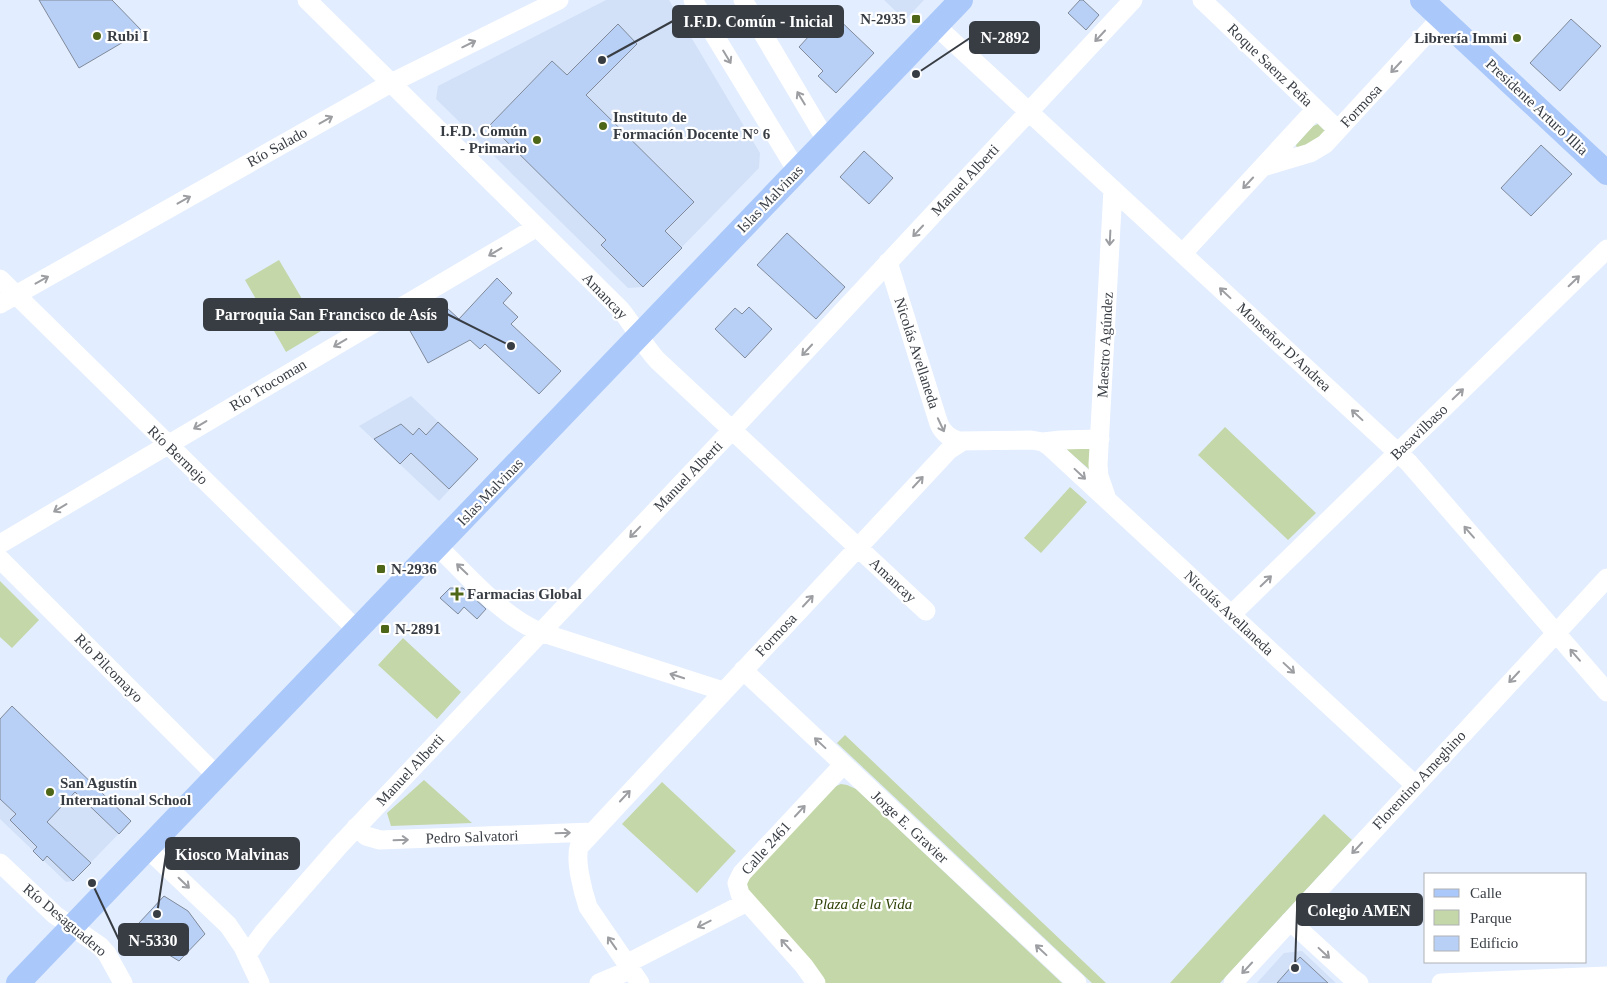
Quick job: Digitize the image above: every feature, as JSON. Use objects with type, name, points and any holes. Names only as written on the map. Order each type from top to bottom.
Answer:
[{"type":"main road","name":"Islas Malvinas","points":[[18,983],[961,0]]},
{"type":"main road","name":"Presidente Arturo Illia","points":[[1422,0],[1607,173]]},
{"type":"street","name":"Amancay","points":[[307,0],[620,308],[638,336],[657,360],[926,611]]},
{"type":"street","name":"Río Salado","points":[[8,299],[391,83],[559,0]]},
{"type":"street","points":[[693,0],[797,171]]},
{"type":"street","points":[[743,0],[826,140]]},
{"type":"street","name":"Manuel Alberti","points":[[247,955],[263,932],[356,827],[732,430],[1133,0]]},
{"type":"street","name":"Roque Saenz Peña","points":[[1202,0],[1338,130]]},
{"type":"street","name":"Formosa","points":[[1263,167],[1315,151],[1325,144],[1441,18]]},
{"type":"street","name":"Monseñor D'Andrea","points":[[936,26],[1398,453],[1419,474],[1607,692]]},
{"type":"street","name":"Formosa","points":[[1183,253],[1316,109]]},
{"type":"street","name":"Maestro Agúndez","points":[[1107,500],[1099,476],[1113,189]]},
{"type":"street","name":"Río Trocoman","points":[[0,544],[537,227]]},
{"type":"street","name":"Basavilbaso","points":[[1231,615],[1607,249]]},
{"type":"street","name":"Nicolás Avellaneda","points":[[888,262],[941,427],[952,438],[964,441]]},
{"type":"street","name":"Río Bermejo","points":[[0,279],[8,299],[167,444],[357,630]]},
{"type":"street","points":[[964,441],[1031,440],[1043,442],[1100,438]]},
{"type":"street","name":"Formosa","points":[[592,832],[949,450],[964,441]]},
{"type":"street","name":"Nicolás Avellaneda","points":[[1043,442],[1414,785]]},
{"type":"street","points":[[438,546],[508,613],[523,624],[540,632],[723,691]]},
{"type":"street","name":"Río Pilcomayo","points":[[0,559],[217,776]]},
{"type":"street","name":"Florentino Ameghino","points":[[1233,983],[1555,632],[1607,578]]},
{"type":"street","name":"Jorge E. Gravier","points":[[743,670],[1077,983]]},
{"type":"street","name":"Calle 2461","points":[[747,902],[740,894],[738,887],[740,875],[843,765]]},
{"type":"street","name":"Pedro Salvatori","points":[[356,827],[366,836],[380,840],[592,832]]},
{"type":"street","points":[[592,832],[581,844],[578,853],[584,893],[592,914],[632,972]]},
{"type":"street","points":[[148,849],[228,925],[247,955],[260,983]]},
{"type":"street","name":"Río Desaguadero","points":[[0,863],[55,915],[90,937],[107,954],[123,983]]},
{"type":"street","points":[[599,983],[632,972],[747,902],[807,970],[816,983]]},
{"type":"street","points":[[1290,921],[1359,983]]},
{"type":"street","points":[[1441,983],[1607,976]]},
{"type":"shaded area","name":"Instituto de Formación Docente N° 6","points":[[606,0],[669,0],[760,153],[759,168],[643,287],[628,288],[436,99],[438,86]]},
{"type":"shaded area","points":[[884,0],[924,0],[905,20]]},
{"type":"shaded area","points":[[411,396],[478,459],[439,501],[359,426]]},
{"type":"shaded area","name":"San Agustín International School","points":[[12,706],[131,821],[73,881],[66,882],[0,819],[0,719]]},
{"type":"shaded area","points":[[1302,951],[1336,983],[1257,983],[1284,953]]},
{"type":"green space","points":[[1318,124],[1325,131],[1323,139],[1297,148],[1296,145],[1313,126]]},
{"type":"green space","points":[[279,260],[321,331],[286,352],[245,280]]},
{"type":"green space","points":[[1225,427],[1316,513],[1288,540],[1198,455]]},
{"type":"green space","points":[[1090,448],[1090,470],[1066,449]]},
{"type":"green space","points":[[1070,487],[1087,502],[1041,553],[1024,538]]},
{"type":"green space","points":[[0,581],[39,620],[12,648],[0,637]]},
{"type":"green space","points":[[403,638],[461,692],[437,719],[378,665]]},
{"type":"green space","points":[[845,735],[1106,983],[1092,983],[837,743]]},
{"type":"green space","points":[[424,780],[472,823],[391,826],[387,813]]},
{"type":"green space","points":[[662,782],[736,851],[697,893],[622,824]]},
{"type":"green space","name":"Plaza de la Vida","points":[[841,784],[856,789],[1062,983],[825,983],[747,892],[745,882],[834,787]]},
{"type":"green space","points":[[1324,814],[1352,840],[1220,983],[1170,983]]},
{"type":"building","name":"Rubi I","points":[[39,0],[112,0],[142,31],[79,68]]},
{"type":"building","points":[[1080,0],[1083,0],[1099,15],[1086,30],[1068,13]]},
{"type":"building","points":[[831,12],[874,53],[836,93],[818,76],[823,71],[799,47]]},
{"type":"building","points":[[1571,19],[1601,46],[1560,91],[1530,63]]},
{"type":"building","points":[[618,24],[637,44],[586,95],[694,202],[665,231],[682,248],[643,287],[601,245],[606,240],[490,125],[552,61],[567,75]]},
{"type":"building","points":[[1541,145],[1572,174],[1531,216],[1501,188]]},
{"type":"building","points":[[864,151],[893,178],[869,204],[840,177]]},
{"type":"building","points":[[787,233],[845,287],[816,319],[757,265]]},
{"type":"building","points":[[497,278],[512,293],[503,303],[518,317],[511,324],[561,371],[539,394],[485,344],[480,349],[470,340],[428,363],[409,329],[447,308],[459,319]]},
{"type":"building","points":[[749,307],[772,329],[745,358],[715,329],[735,308],[742,314]]},
{"type":"building","points":[[438,422],[478,459],[449,489],[411,453],[400,464],[374,439],[401,424],[413,435],[419,428],[426,435]]},
{"type":"building","points":[[450,588],[463,588],[486,609],[477,619],[464,607],[458,614],[440,598]]},
{"type":"building","name":"San Agustín International School","points":[[12,706],[131,821],[119,834],[75,792],[47,822],[91,863],[73,881],[47,856],[43,861],[33,851],[37,847],[10,820],[16,814],[0,799],[0,719]]},
{"type":"building","points":[[164,896],[188,911],[205,934],[179,961],[156,947],[139,923]]},
{"type":"building","points":[[1300,957],[1328,983],[1277,983]]},
{"type":"place","name":"N-2935","points":[[916,19]]},
{"type":"place","name":"Rubi I","points":[[97,36]]},
{"type":"place","name":"Librería Immi","points":[[1517,38]]},
{"type":"place","name":"I.F.D. Común - Inicial","points":[[602,60]]},
{"type":"place","name":"N-2892","points":[[916,74]]},
{"type":"place","name":"Instituto de Formación Docente N° 6","points":[[603,126]]},
{"type":"place","name":"I.F.D. Común - Primario","points":[[537,140]]},
{"type":"place","name":"Parroquia San Francisco de Asís","points":[[511,346]]},
{"type":"place","name":"N-2936","points":[[381,569]]},
{"type":"place","name":"Farmacias Global","points":[[457,594]]},
{"type":"place","name":"N-2891","points":[[385,629]]},
{"type":"place","name":"San Agustín International School","points":[[50,792]]},
{"type":"place","name":"N-5330","points":[[92,883]]},
{"type":"place","name":"Kiosco Malvinas","points":[[157,914]]},
{"type":"place","name":"Colegio AMEN","points":[[1295,968]]}]
